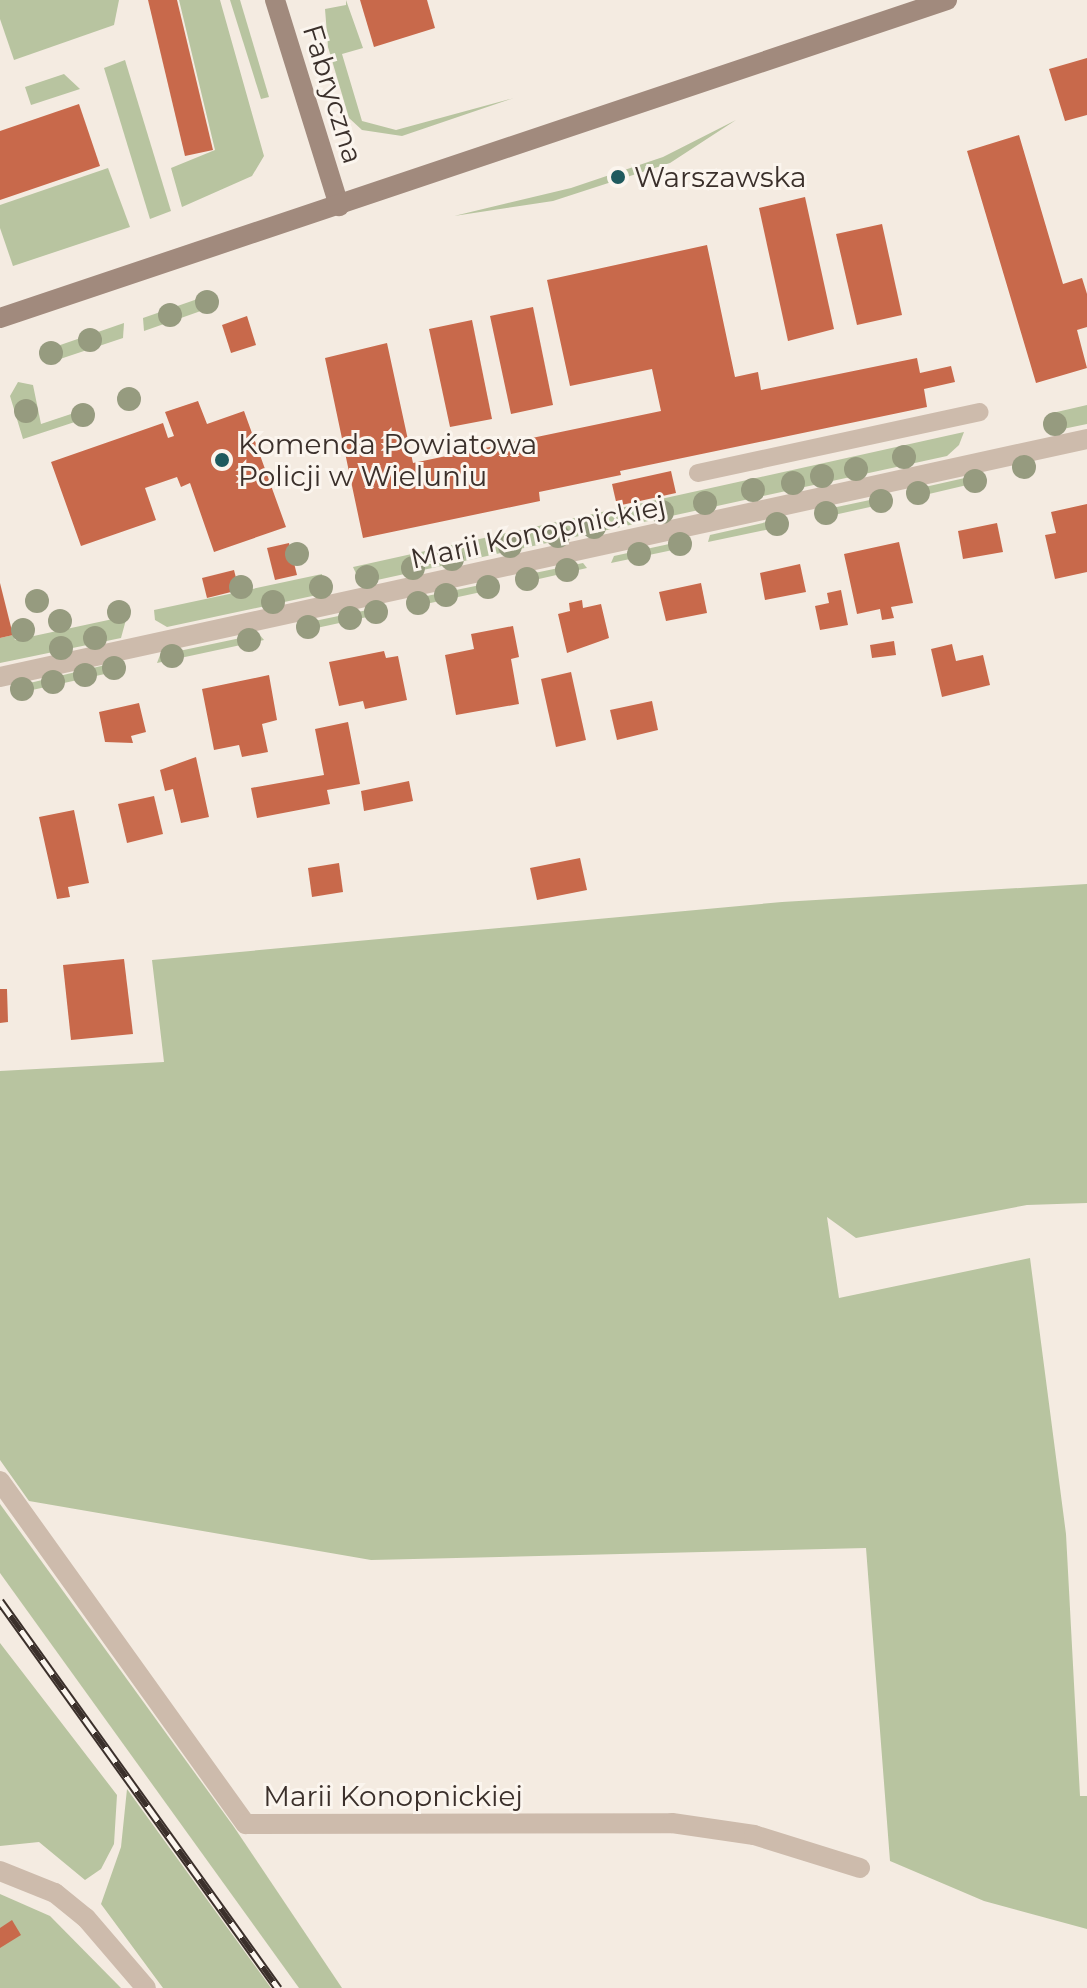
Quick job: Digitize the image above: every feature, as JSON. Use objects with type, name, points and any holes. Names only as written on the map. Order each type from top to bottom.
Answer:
[{"type":"main road","name":"Fabryczna","points":[[275,0],[339,206]]},
{"type":"main road","points":[[0,318],[947,0]]},
{"type":"street","name":"Marii Konopnickiej","points":[[0,677],[1087,439]]},
{"type":"street","name":"Marii Konopnickiej","points":[[0,1481],[246,1824],[672,1823],[754,1835],[860,1868]]},
{"type":"street","points":[[0,1871],[37,1882],[66,1901],[146,1988]]},
{"type":"lane","points":[[698,473],[979,412]]},
{"type":"green space","points":[[0,0],[119,0],[114,25],[14,60],[0,19]]},
{"type":"green space","points":[[179,0],[220,0],[264,156],[252,176],[182,207],[171,168],[215,150]]},
{"type":"green space","points":[[230,0],[240,0],[269,97],[261,99]]},
{"type":"green space","points":[[346,0],[363,48],[342,54],[362,121],[396,130],[514,98],[402,136],[362,130],[349,118],[328,47],[325,9],[346,5]]},
{"type":"green space","points":[[125,60],[171,211],[150,219],[104,68]]},
{"type":"green space","points":[[64,74],[80,89],[31,105],[25,87]]},
{"type":"green space","points":[[736,120],[670,163],[553,201],[454,216],[571,188],[663,157]]},
{"type":"green space","points":[[108,168],[130,227],[13,266],[0,228],[0,205]]},
{"type":"green space","points":[[209,295],[215,306],[144,331],[143,318]]},
{"type":"green space","points":[[124,323],[123,338],[48,363],[40,352]]},
{"type":"green space","points":[[18,382],[33,385],[41,424],[86,409],[90,417],[23,439],[10,396]]},
{"type":"green space","points":[[1087,405],[1087,424],[1058,430],[1049,422],[1048,414]]},
{"type":"green space","points":[[964,432],[959,445],[947,456],[368,582],[359,580],[353,567]]},
{"type":"green space","points":[[978,475],[984,481],[912,498],[916,489]]},
{"type":"green space","points":[[884,497],[888,503],[816,519],[818,511]]},
{"type":"green space","points":[[780,519],[784,526],[708,542],[710,535]]},
{"type":"green space","points":[[683,541],[687,547],[611,563],[614,556]]},
{"type":"green space","points":[[583,563],[587,568],[517,584],[520,576]]},
{"type":"green space","points":[[322,574],[324,588],[317,595],[167,627],[155,620],[154,610]]},
{"type":"green space","points":[[490,583],[495,589],[412,607],[412,599]]},
{"type":"green space","points":[[377,608],[381,614],[298,632],[300,624]]},
{"type":"green space","points":[[127,616],[121,638],[0,663],[0,638],[13,635],[15,640]]},
{"type":"green space","points":[[259,634],[264,640],[157,663],[160,655]]},
{"type":"green space","points":[[118,662],[123,670],[14,694],[17,686]]},
{"type":"green space","points":[[1087,884],[1087,1203],[1027,1205],[856,1238],[827,1217],[839,1298],[1030,1258],[1066,1534],[1080,1796],[1087,1796],[1087,1929],[984,1901],[890,1861],[866,1548],[371,1560],[29,1501],[0,1460],[0,1071],[164,1062],[152,960],[782,902]]},
{"type":"green space","points":[[0,1504],[234,1827],[342,1988],[299,1988],[0,1573]]},
{"type":"green space","points":[[0,1643],[117,1795],[114,1844],[101,1869],[85,1880],[39,1842],[0,1846]]},
{"type":"green space","points":[[127,1789],[271,1988],[163,1988],[101,1904],[121,1847]]},
{"type":"green space","points":[[0,1894],[50,1916],[121,1988],[0,1988]]},
{"type":"building","points":[[148,0],[177,0],[213,150],[185,156]]},
{"type":"building","points":[[360,0],[427,0],[435,28],[374,47]]},
{"type":"building","points":[[1087,58],[1087,115],[1065,121],[1049,69]]},
{"type":"building","points":[[79,104],[100,166],[0,200],[0,131]]},
{"type":"building","points":[[1019,135],[1063,284],[1082,278],[1087,294],[1087,327],[1077,330],[1087,368],[1036,383],[967,151]]},
{"type":"building","points":[[805,197],[834,329],[788,341],[759,208]]},
{"type":"building","points":[[882,224],[902,315],[857,325],[836,234]]},
{"type":"building","points":[[707,245],[735,377],[758,372],[761,390],[917,358],[920,373],[951,366],[955,382],[924,389],[927,407],[620,471],[621,475],[539,492],[540,501],[363,538],[325,358],[387,343],[413,463],[661,411],[652,369],[570,386],[547,280]]},
{"type":"building","points":[[533,307],[553,405],[511,414],[490,316]]},
{"type":"building","points":[[247,316],[256,345],[231,353],[222,325]]},
{"type":"building","points":[[472,320],[492,419],[450,427],[429,329]]},
{"type":"building","points":[[198,401],[207,424],[244,411],[286,527],[214,552],[190,483],[181,487],[177,477],[145,488],[156,520],[81,546],[51,462],[163,423],[168,438],[174,436],[165,412]]},
{"type":"building","points":[[671,471],[676,493],[617,506],[612,484]]},
{"type":"building","points":[[1087,504],[1087,572],[1055,579],[1045,535],[1056,533],[1051,512]]},
{"type":"building","points":[[997,523],[1003,552],[963,559],[958,531]]},
{"type":"building","points":[[899,542],[913,603],[891,607],[894,618],[882,620],[880,609],[857,614],[844,554]]},
{"type":"building","points":[[289,543],[297,575],[275,580],[267,548]]},
{"type":"building","points":[[800,564],[806,592],[765,600],[760,573]]},
{"type":"building","points":[[234,570],[239,590],[207,598],[202,578]]},
{"type":"building","points":[[0,583],[13,635],[0,638]]},
{"type":"building","points":[[701,583],[707,613],[666,621],[659,592]]},
{"type":"building","points":[[841,590],[848,625],[820,630],[815,606],[829,603],[827,593]]},
{"type":"building","points":[[582,600],[583,608],[601,604],[609,638],[567,653],[558,614],[570,611],[569,603]]},
{"type":"building","points":[[513,626],[519,657],[511,659],[519,704],[456,715],[445,655],[474,649],[471,634]]},
{"type":"building","points":[[894,641],[896,655],[872,658],[870,645]]},
{"type":"building","points":[[952,644],[956,661],[983,655],[990,685],[942,697],[931,649]]},
{"type":"building","points":[[384,651],[386,658],[398,656],[407,700],[365,709],[363,701],[339,706],[329,662]]},
{"type":"building","points":[[571,672],[586,740],[556,747],[541,679]]},
{"type":"building","points":[[269,675],[277,720],[262,724],[268,752],[242,757],[239,745],[214,750],[202,689]]},
{"type":"building","points":[[652,701],[658,730],[617,740],[610,710]]},
{"type":"building","points":[[139,703],[146,732],[131,736],[133,743],[105,742],[99,712]]},
{"type":"building","points":[[348,722],[360,784],[327,790],[330,804],[257,818],[251,788],[324,775],[315,729]]},
{"type":"building","points":[[196,757],[209,817],[181,823],[173,789],[165,791],[160,770]]},
{"type":"building","points":[[409,781],[413,801],[364,811],[361,791]]},
{"type":"building","points":[[154,796],[163,834],[127,843],[118,804]]},
{"type":"building","points":[[74,810],[89,883],[68,887],[70,897],[57,899],[39,817]]},
{"type":"building","points":[[580,858],[587,890],[537,900],[530,868]]},
{"type":"building","points":[[339,863],[343,892],[312,897],[308,868]]},
{"type":"building","points":[[124,959],[133,1034],[71,1040],[63,965]]},
{"type":"building","points":[[0,989],[7,989],[8,1022],[0,1023]]},
{"type":"building","points":[[12,1920],[21,1935],[0,1948],[0,1928]]},
{"type":"railway","points":[[0,1601],[278,1988]]},
{"type":"place","name":"Warszawska","points":[[618,177]]},
{"type":"place","name":"Komenda Powiatowa Policji w Wieluniu","points":[[222,460]]}]
